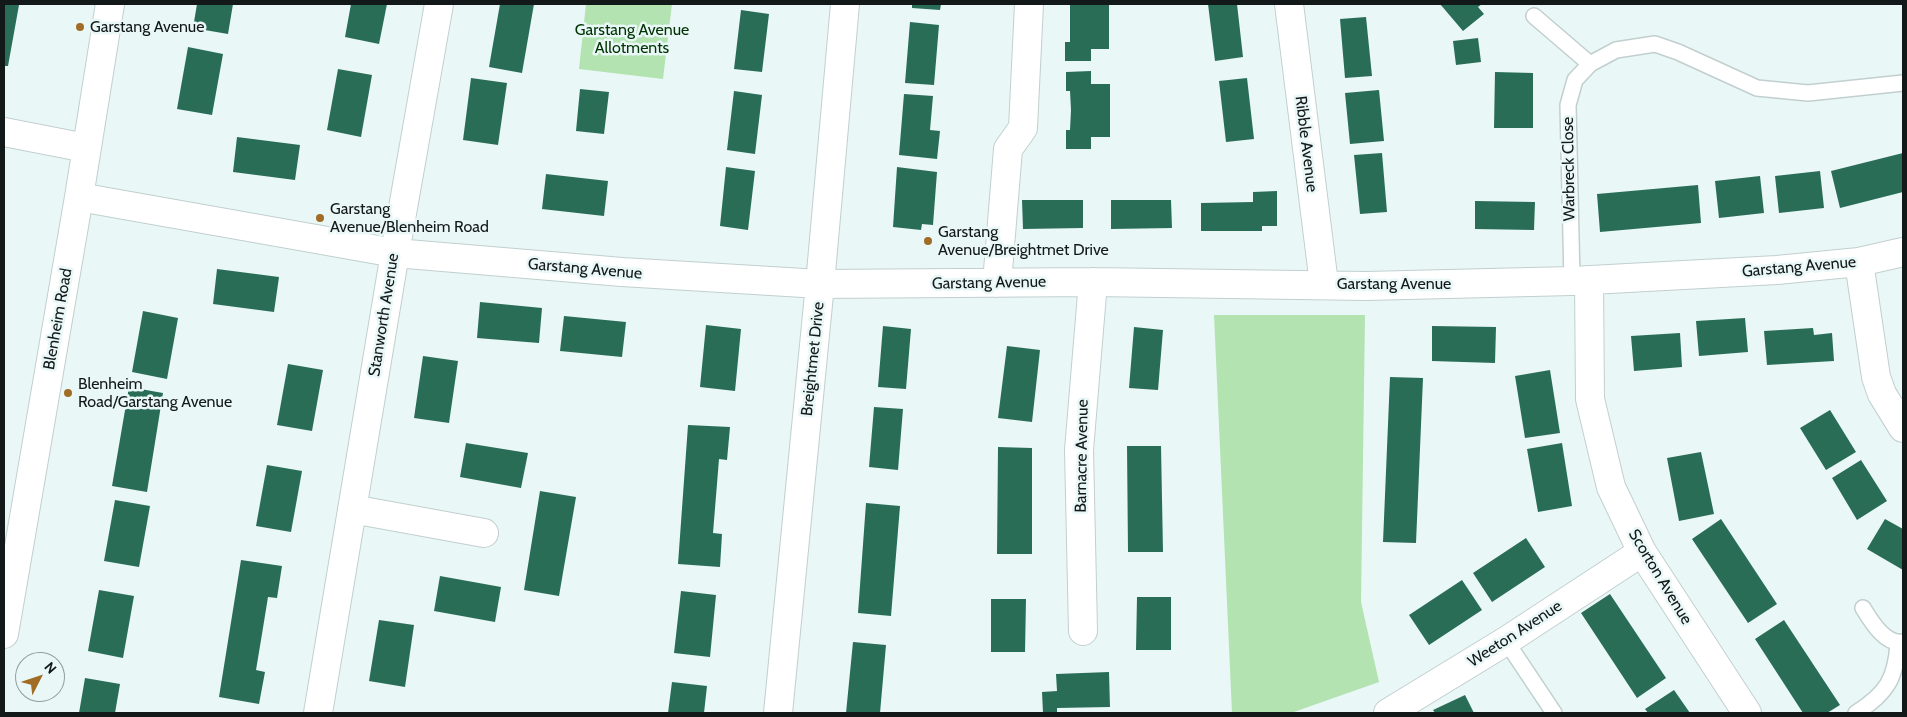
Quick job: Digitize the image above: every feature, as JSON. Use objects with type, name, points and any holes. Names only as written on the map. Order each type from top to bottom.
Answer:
[{"type":"street","name":"Blenheim Road","points":[[4,634],[110,4]]},
{"type":"street","name":"Stanworth Avenue","points":[[318,713],[439,4]]},
{"type":"street","name":"Breightmet Drive","points":[[778,713],[845,4]]},
{"type":"street","points":[[997,283],[1008,149],[1023,128],[1029,4]]},
{"type":"street","name":"Ribble Avenue","points":[[1289,4],[1324,284]]},
{"type":"street","points":[[4,132],[86,148]]},
{"type":"street","name":"Garstang Avenue","points":[[79,197],[395,253],[622,272],[820,284],[1093,282],[1366,286],[1581,281],[1777,270],[1859,262],[1903,252]]},
{"type":"street","points":[[1859,262],[1876,377],[1882,394],[1903,428]]},
{"type":"street","name":"Scorton Avenue","points":[[1581,281],[1590,399],[1611,487],[1642,552],[1747,713]]},
{"type":"street","name":"Barnacre Avenue","points":[[1083,632],[1079,450],[1093,282]]},
{"type":"street","points":[[352,509],[484,533]]},
{"type":"street","name":"Weeton Avenue","points":[[1388,713],[1506,641],[1642,552]]},
{"type":"lane","points":[[1534,16],[1590,64]]},
{"type":"lane","name":"Warbreck Close","points":[[1581,281],[1568,104],[1575,80],[1590,64],[1616,50],[1655,44],[1678,52],[1757,88],[1808,93],[1903,83]]},
{"type":"lane","points":[[1856,713],[1871,704],[1884,691],[1893,675],[1901,643],[1877,631],[1863,608]]},
{"type":"lane","points":[[1506,641],[1554,713]]},
{"type":"green space","name":"Garstang Avenue Allotments","points":[[586,4],[672,4],[663,79],[579,69]]},
{"type":"green space","points":[[1214,315],[1365,315],[1361,602],[1379,682],[1291,713],[1232,713]]},
{"type":"building","points":[[4,4],[19,5],[8,66],[4,66]]},
{"type":"building","points":[[197,4],[233,4],[228,34],[193,28]]},
{"type":"building","points":[[351,4],[387,4],[379,44],[345,37]]},
{"type":"building","points":[[500,4],[534,4],[522,73],[489,67]]},
{"type":"building","points":[[912,4],[941,4],[940,10],[912,8]]},
{"type":"building","points":[[1070,4],[1109,4],[1109,49],[1091,49],[1091,61],[1065,61],[1065,42],[1070,42]]},
{"type":"building","points":[[1208,4],[1237,4],[1243,57],[1215,61]]},
{"type":"building","points":[[1440,4],[1482,4],[1478,7],[1484,14],[1463,31]]},
{"type":"building","points":[[741,10],[769,14],[762,72],[734,69]]},
{"type":"building","points":[[1366,17],[1372,76],[1345,78],[1340,19]]},
{"type":"building","points":[[910,22],[939,25],[934,85],[905,83]]},
{"type":"building","points":[[1478,38],[1481,62],[1456,65],[1453,41]]},
{"type":"building","points":[[188,47],[223,54],[212,115],[177,109]]},
{"type":"building","points":[[338,69],[372,75],[361,137],[327,130]]},
{"type":"building","points":[[1091,71],[1091,84],[1110,84],[1110,137],[1091,137],[1091,149],[1066,149],[1066,130],[1070,130],[1071,110],[1070,91],[1066,91],[1066,72]]},
{"type":"building","points":[[1495,72],[1533,73],[1533,128],[1494,128]]},
{"type":"building","points":[[471,78],[507,83],[498,145],[463,140]]},
{"type":"building","points":[[1247,78],[1254,139],[1226,142],[1219,81]]},
{"type":"building","points":[[580,89],[609,92],[604,134],[576,131]]},
{"type":"building","points":[[1379,90],[1384,141],[1350,144],[1345,93]]},
{"type":"building","points":[[734,91],[762,95],[755,154],[727,150]]},
{"type":"building","points":[[904,94],[933,96],[930,130],[940,131],[937,159],[899,155]]},
{"type":"building","points":[[237,137],[300,145],[295,180],[233,172]]},
{"type":"building","points":[[1382,153],[1387,212],[1360,214],[1354,155]]},
{"type":"building","points":[[1903,153],[1903,192],[1840,208],[1831,171]]},
{"type":"building","points":[[726,167],[755,171],[748,230],[720,226]]},
{"type":"building","points":[[897,167],[937,172],[933,225],[922,224],[921,230],[893,227]]},
{"type":"building","points":[[1820,171],[1824,208],[1779,213],[1775,176]]},
{"type":"building","points":[[546,174],[608,181],[604,216],[542,209]]},
{"type":"building","points":[[1760,176],[1764,213],[1719,218],[1715,181]]},
{"type":"building","points":[[1698,185],[1701,223],[1600,232],[1597,194]]},
{"type":"building","points":[[1277,191],[1277,226],[1262,226],[1262,231],[1201,231],[1201,203],[1253,202],[1253,192]]},
{"type":"building","points":[[1022,200],[1083,200],[1083,228],[1023,229]]},
{"type":"building","points":[[1111,200],[1171,200],[1172,228],[1111,229]]},
{"type":"building","points":[[1475,201],[1535,202],[1534,230],[1475,229]]},
{"type":"building","points":[[217,269],[279,277],[274,312],[213,304]]},
{"type":"building","points":[[480,302],[542,308],[539,343],[477,338]]},
{"type":"building","points":[[143,311],[178,318],[167,379],[132,372]]},
{"type":"building","points":[[564,316],[626,322],[622,357],[560,351]]},
{"type":"building","points":[[1745,318],[1748,352],[1699,356],[1696,321]]},
{"type":"building","points":[[706,325],[741,329],[735,391],[700,387]]},
{"type":"building","points":[[883,326],[911,329],[906,389],[878,387]]},
{"type":"building","points":[[1432,326],[1496,327],[1495,363],[1432,361]]},
{"type":"building","points":[[1134,327],[1163,330],[1158,390],[1129,388]]},
{"type":"building","points":[[1813,328],[1814,335],[1832,333],[1834,361],[1767,365],[1764,331]]},
{"type":"building","points":[[1680,333],[1682,367],[1634,371],[1631,336]]},
{"type":"building","points":[[1007,346],[1040,350],[1032,422],[998,418]]},
{"type":"building","points":[[423,356],[458,361],[449,423],[414,418]]},
{"type":"building","points":[[288,364],[323,370],[312,431],[277,425]]},
{"type":"building","points":[[1550,370],[1560,433],[1525,438],[1515,376]]},
{"type":"building","points":[[1390,377],[1423,378],[1416,543],[1383,542]]},
{"type":"building","points":[[129,387],[163,393],[147,492],[112,486]]},
{"type":"building","points":[[874,407],[903,409],[898,470],[869,467]]},
{"type":"building","points":[[1830,410],[1856,452],[1826,470],[1800,428]]},
{"type":"building","points":[[688,425],[730,427],[727,460],[719,459],[713,533],[722,534],[720,567],[678,564]]},
{"type":"building","points":[[466,443],[528,453],[521,488],[460,477]]},
{"type":"building","points":[[1562,443],[1572,506],[1538,512],[1527,449]]},
{"type":"building","points":[[1127,446],[1161,446],[1163,552],[1128,552]]},
{"type":"building","points":[[998,447],[1032,448],[1032,554],[997,554]]},
{"type":"building","points":[[1701,452],[1714,514],[1679,521],[1667,458]]},
{"type":"building","points":[[1861,460],[1887,501],[1857,520],[1832,478]]},
{"type":"building","points":[[267,465],[302,471],[291,532],[256,526]]},
{"type":"building","points":[[540,491],[576,497],[559,596],[524,590]]},
{"type":"building","points":[[115,500],[150,506],[139,567],[104,561]]},
{"type":"building","points":[[866,503],[900,506],[891,616],[858,613]]},
{"type":"building","points":[[1721,519],[1777,604],[1748,623],[1692,539]]},
{"type":"building","points":[[1885,519],[1903,529],[1903,570],[1867,549]]},
{"type":"building","points":[[1526,538],[1545,567],[1492,602],[1473,573]]},
{"type":"building","points":[[241,560],[282,566],[277,598],[268,597],[256,670],[265,672],[259,704],[219,697]]},
{"type":"building","points":[[440,576],[501,587],[495,622],[434,611]]},
{"type":"building","points":[[1462,580],[1482,610],[1429,645],[1409,615]]},
{"type":"building","points":[[99,590],[134,596],[123,658],[88,651]]},
{"type":"building","points":[[681,591],[716,595],[710,657],[674,653]]},
{"type":"building","points":[[1610,594],[1666,678],[1637,698],[1581,613]]},
{"type":"building","points":[[1137,597],[1171,597],[1171,650],[1136,650]]},
{"type":"building","points":[[991,599],[1026,599],[1025,652],[991,652]]},
{"type":"building","points":[[379,620],[414,625],[405,687],[369,681]]},
{"type":"building","points":[[1784,620],[1840,705],[1827,713],[1803,713],[1755,639]]},
{"type":"building","points":[[853,642],[886,645],[880,713],[846,713]]},
{"type":"building","points":[[1109,672],[1110,707],[1057,708],[1057,713],[1043,713],[1042,692],[1057,691],[1056,674]]},
{"type":"building","points":[[85,678],[120,684],[115,713],[79,713]]},
{"type":"building","points":[[672,682],[707,686],[704,713],[668,713]]},
{"type":"building","points":[[1674,690],[1690,713],[1648,713],[1645,709]]},
{"type":"building","points":[[1465,695],[1474,713],[1435,713],[1433,710]]},
{"type":"place","name":"Garstang Avenue","points":[[80,27]]},
{"type":"place","name":"Garstang Avenue/Blenheim Road","points":[[320,218]]},
{"type":"place","name":"Garstang Avenue/Breightmet Drive","points":[[928,241]]},
{"type":"place","name":"Blenheim Road/Garstang Avenue","points":[[68,393]]}]
